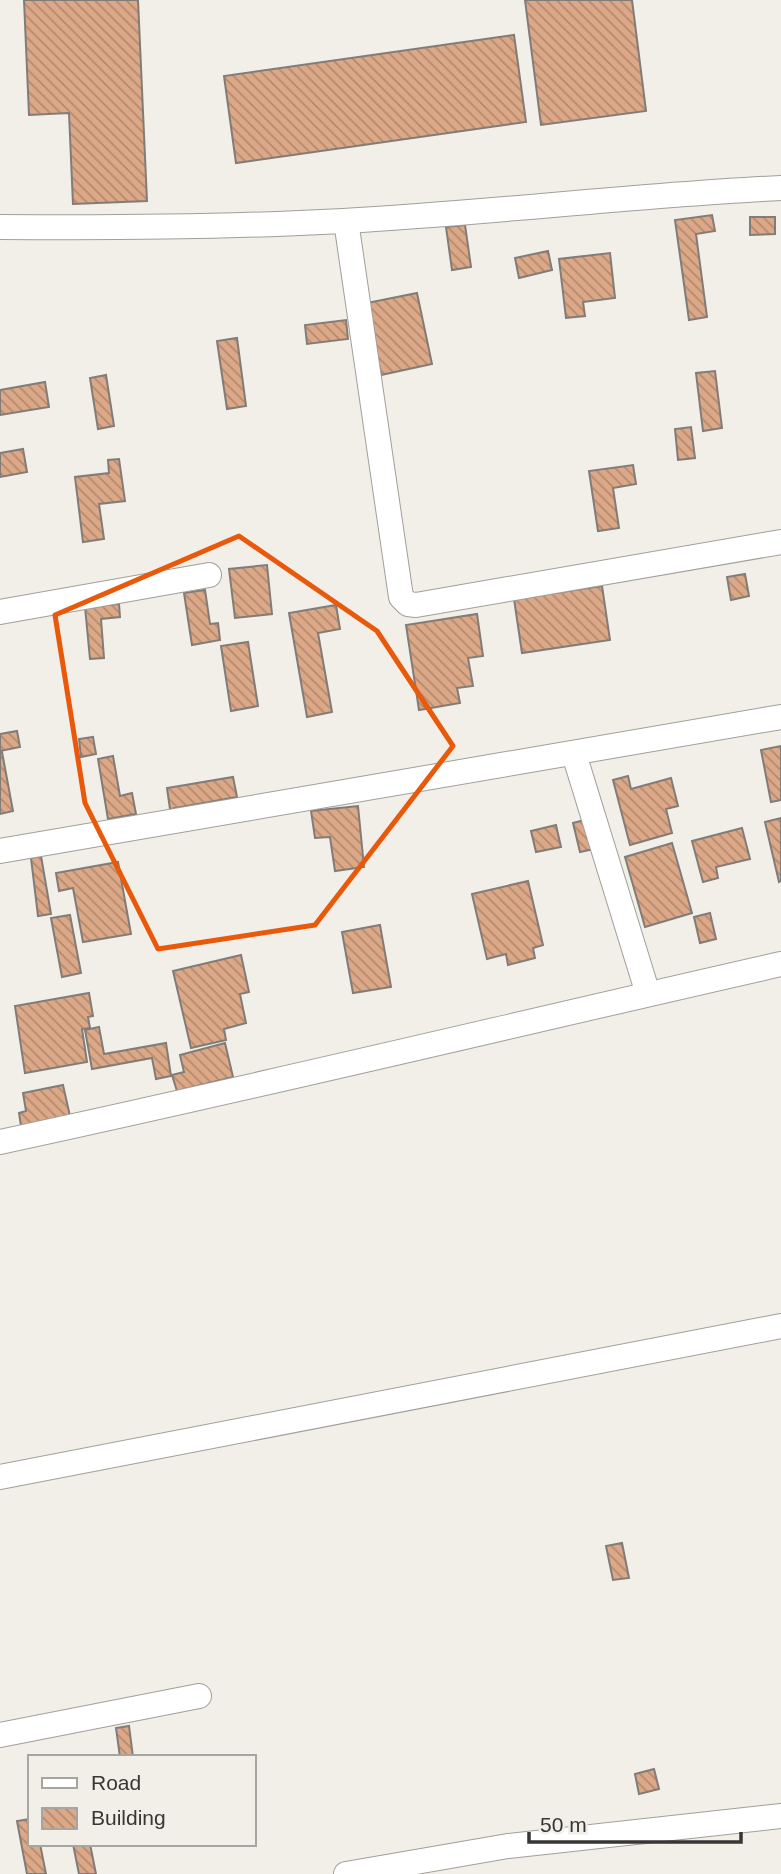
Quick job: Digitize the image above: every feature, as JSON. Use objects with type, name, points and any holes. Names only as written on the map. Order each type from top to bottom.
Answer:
[{"type":"street","points":[[0,227],[168,228],[346,220],[684,193],[781,188]]},
{"type":"street","points":[[346,220],[401,597],[408,604],[415,605],[781,542]]},
{"type":"street","points":[[0,612],[209,575]]},
{"type":"street","points":[[0,851],[781,717]]},
{"type":"street","points":[[574,754],[648,994]]},
{"type":"street","points":[[0,1142],[280,1082],[781,964]]},
{"type":"street","points":[[0,1476],[781,1326]]},
{"type":"street","points":[[0,1735],[199,1696]]},
{"type":"street","points":[[346,1874],[508,1846],[781,1816]]},
{"type":"highlighted area","points":[[239,536],[377,631],[453,746],[315,925],[158,949],[85,803],[55,615]]},
{"type":"building","points":[[24,0],[138,0],[147,201],[73,204],[69,113],[29,115]]},
{"type":"building","points":[[525,0],[632,0],[646,111],[541,125]]},
{"type":"building","points":[[514,35],[526,122],[236,163],[224,76]]},
{"type":"building","points":[[712,215],[715,231],[696,234],[707,317],[689,320],[675,220]]},
{"type":"building","points":[[750,217],[775,217],[775,234],[750,235]]},
{"type":"building","points":[[465,225],[471,267],[452,270],[446,227]]},
{"type":"building","points":[[548,251],[552,270],[519,278],[515,258]]},
{"type":"building","points":[[610,253],[615,298],[583,302],[585,316],[566,318],[559,259]]},
{"type":"building","points":[[417,293],[432,364],[381,375],[367,303]]},
{"type":"building","points":[[346,320],[348,339],[307,344],[305,325]]},
{"type":"building","points":[[237,338],[246,406],[227,409],[217,341]]},
{"type":"building","points":[[715,371],[722,428],[703,431],[696,373]]},
{"type":"building","points":[[106,375],[114,426],[98,429],[90,378]]},
{"type":"building","points":[[45,382],[49,407],[0,415],[0,390]]},
{"type":"building","points":[[691,427],[695,458],[678,460],[675,429]]},
{"type":"building","points":[[23,449],[27,472],[0,477],[0,453]]},
{"type":"building","points":[[119,459],[125,501],[99,504],[104,539],[83,542],[75,477],[109,473],[108,460]]},
{"type":"building","points":[[633,465],[636,484],[613,488],[619,528],[598,531],[589,471]]},
{"type":"building","points":[[267,565],[272,614],[235,618],[229,569]]},
{"type":"building","points":[[745,574],[749,596],[731,600],[727,577]]},
{"type":"building","points":[[602,586],[610,640],[522,653],[514,599]]},
{"type":"building","points":[[205,590],[210,624],[218,623],[220,640],[192,645],[184,593]]},
{"type":"building","points":[[119,604],[120,617],[101,619],[104,658],[90,659],[85,607]]},
{"type":"building","points":[[336,605],[340,629],[318,633],[332,712],[307,717],[289,613]]},
{"type":"building","points":[[477,614],[483,656],[468,658],[473,686],[457,688],[460,703],[419,710],[406,625]]},
{"type":"building","points":[[248,642],[258,706],[231,711],[221,646]]},
{"type":"building","points":[[17,731],[20,747],[0,751],[0,734]]},
{"type":"building","points":[[93,737],[96,754],[81,757],[79,739]]},
{"type":"building","points":[[781,746],[781,800],[771,802],[761,750]]},
{"type":"building","points":[[2,752],[13,811],[0,814],[0,753]]},
{"type":"building","points":[[113,756],[120,796],[132,793],[136,814],[108,819],[98,759]]},
{"type":"building","points":[[628,776],[631,789],[671,778],[678,806],[666,809],[672,833],[630,845],[613,780]]},
{"type":"building","points":[[233,777],[237,797],[170,809],[167,788]]},
{"type":"building","points":[[358,806],[364,867],[335,871],[330,837],[315,838],[311,811]]},
{"type":"building","points":[[781,818],[781,881],[779,882],[765,822]]},
{"type":"building","points":[[588,819],[594,849],[580,852],[573,823]]},
{"type":"building","points":[[556,825],[561,847],[536,852],[531,831]]},
{"type":"building","points":[[742,828],[750,859],[716,867],[718,878],[703,882],[692,841]]},
{"type":"building","points":[[672,843],[692,913],[645,927],[625,857]]},
{"type":"building","points":[[41,856],[51,914],[38,916],[31,858]]},
{"type":"building","points":[[118,862],[131,934],[83,942],[73,888],[59,891],[56,873]]},
{"type":"building","points":[[528,881],[543,945],[533,948],[535,958],[508,965],[506,954],[487,959],[472,894]]},
{"type":"building","points":[[710,913],[716,939],[700,943],[694,917]]},
{"type":"building","points":[[70,915],[81,973],[62,977],[51,918]]},
{"type":"building","points":[[380,925],[391,987],[353,993],[342,932]]},
{"type":"building","points":[[241,955],[249,992],[240,994],[246,1023],[224,1029],[226,1040],[191,1048],[173,971]]},
{"type":"building","points":[[89,993],[93,1016],[88,1017],[90,1028],[82,1029],[87,1062],[25,1073],[15,1006]]},
{"type":"building","points":[[99,1027],[104,1054],[166,1043],[171,1076],[156,1079],[152,1058],[92,1069],[85,1030]]},
{"type":"building","points":[[225,1043],[233,1077],[177,1091],[172,1075],[184,1072],[180,1055]]},
{"type":"building","points":[[63,1085],[70,1116],[21,1126],[19,1113],[26,1111],[23,1093]]},
{"type":"building","points":[[622,1543],[629,1578],[613,1580],[606,1546]]},
{"type":"building","points":[[129,1726],[133,1755],[120,1755],[116,1728]]},
{"type":"building","points":[[654,1769],[659,1789],[639,1794],[635,1774]]},
{"type":"building","points":[[28,1819],[28,1846],[40,1846],[46,1874],[27,1874],[17,1821]]},
{"type":"building","points":[[73,1846],[90,1846],[96,1874],[79,1874]]}]
